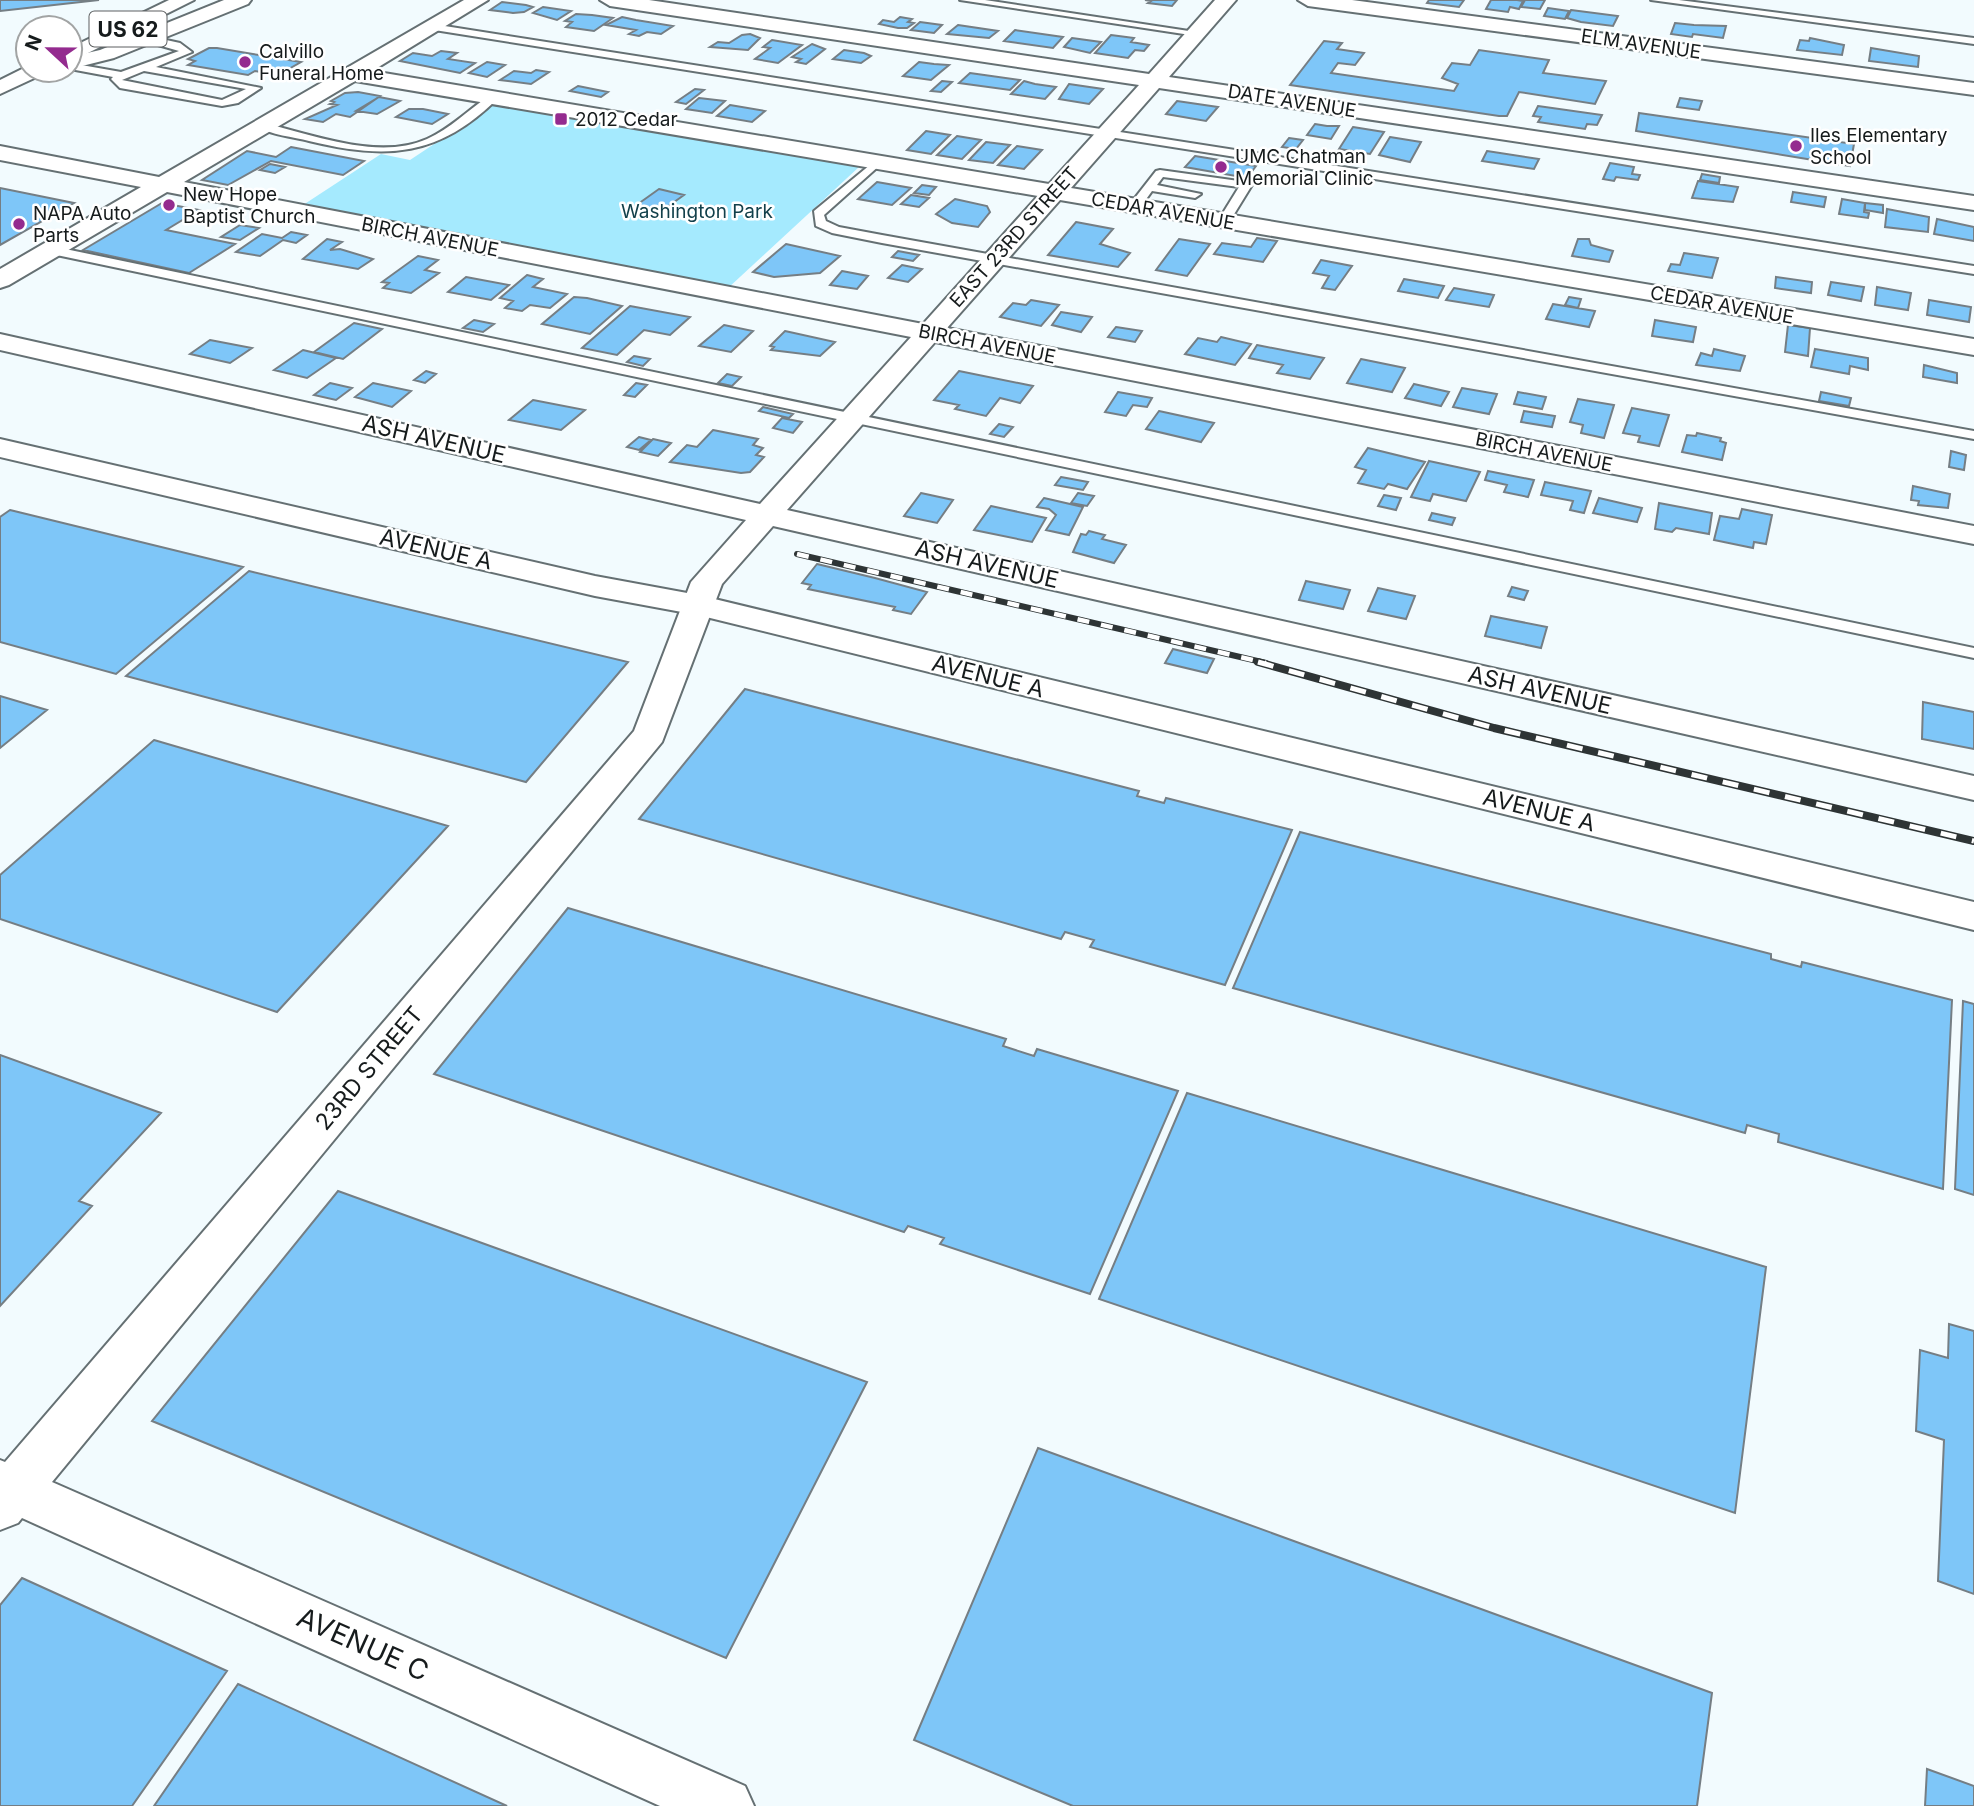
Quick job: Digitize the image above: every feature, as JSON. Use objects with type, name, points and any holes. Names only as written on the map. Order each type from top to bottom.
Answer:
[{"type":"street","name":"US 62","points":[[84,39],[157,0]]},
{"type":"street","name":"US 62","points":[[84,49],[184,0]]},
{"type":"street","points":[[84,60],[107,54],[241,0]]},
{"type":"street","points":[[0,280],[478,0]]},
{"type":"street","name":"DATE AVENUE","points":[[610,0],[1974,203]]},
{"type":"street","name":"EAST 23RD STREET","points":[[698,605],[707,582],[1226,0]]},
{"type":"street","name":"ELM AVENUE","points":[[1308,0],[1974,89]]},
{"type":"street","name":"CEDAR AVENUE","points":[[352,74],[1974,347]]},
{"type":"street","name":"BIRCH AVENUE","points":[[0,153],[1974,535]]},
{"type":"street","name":"ASH AVENUE","points":[[0,342],[1974,788]]},
{"type":"street","name":"AVENUE A","points":[[0,448],[595,586],[698,605],[1974,916]]},
{"type":"street","name":"23RD STREET","points":[[5,1493],[650,734],[698,605]]},
{"type":"street","name":"AVENUE C","points":[[5,1493],[725,1806]]},
{"type":"lane","points":[[965,0],[1197,33]]},
{"type":"lane","points":[[1656,0],[1974,41]]},
{"type":"lane","points":[[432,27],[1974,270]]},
{"type":"lane","points":[[141,66],[256,88],[234,102],[222,103],[120,85],[116,79],[122,75],[141,66],[175,58],[187,52],[176,45],[148,38]]},
{"type":"lane","points":[[84,67],[122,75]]},
{"type":"lane","points":[[263,127],[366,148],[402,149],[422,145],[440,137],[493,98]]},
{"type":"lane","points":[[876,163],[818,214],[820,223],[870,237],[1974,435]]},
{"type":"lane","points":[[1135,206],[1160,173],[1247,185],[1224,221]]},
{"type":"lane","points":[[1150,187],[1195,194]]},
{"type":"lane","points":[[51,250],[1974,653]]},
{"type":"green space","name":"Washington Park","points":[[493,105],[859,167],[727,289],[300,207],[381,154],[410,160]]},
{"type":"building","points":[[0,0],[99,0],[0,11]]},
{"type":"building","points":[[1145,0],[1177,0],[1172,6],[1148,3],[1151,1]]},
{"type":"building","points":[[1429,0],[1464,0],[1459,7],[1427,3]]},
{"type":"building","points":[[1491,0],[1523,1],[1519,9],[1510,7],[1508,12],[1486,9]]},
{"type":"building","points":[[1525,0],[1545,0],[1540,9],[1521,7]]},
{"type":"building","points":[[502,2],[533,7],[524,12],[513,13],[490,10]]},
{"type":"building","points":[[543,7],[571,11],[557,20],[533,13]]},
{"type":"building","points":[[1548,8],[1569,11],[1565,19],[1544,16]]},
{"type":"building","points":[[1571,10],[1618,16],[1613,26],[1581,22],[1567,18]]},
{"type":"building","points":[[576,14],[613,18],[594,31],[566,27],[572,22],[565,21]]},
{"type":"building","points":[[622,17],[673,26],[661,34],[647,32],[639,36],[629,34],[636,30],[606,25]]},
{"type":"building","points":[[900,17],[912,19],[908,22],[914,23],[907,28],[879,24],[883,20],[894,22]]},
{"type":"building","points":[[920,22],[942,25],[934,33],[911,30]]},
{"type":"building","points":[[1675,23],[1726,26],[1723,38],[1693,34],[1692,37],[1671,34]]},
{"type":"building","points":[[958,25],[998,31],[989,38],[947,34]]},
{"type":"building","points":[[1015,30],[1063,37],[1053,48],[1004,41]]},
{"type":"building","points":[[750,34],[760,38],[748,50],[710,47],[718,42],[729,43],[742,35]]},
{"type":"building","points":[[1111,35],[1134,38],[1131,42],[1149,45],[1144,51],[1135,50],[1128,58],[1095,53]]},
{"type":"building","points":[[1072,38],[1101,42],[1090,53],[1064,47]]},
{"type":"building","points":[[1810,38],[1844,45],[1842,55],[1797,50],[1800,40],[1809,41]]},
{"type":"building","points":[[772,40],[802,45],[778,63],[755,59],[770,48],[763,47]]},
{"type":"building","points":[[1324,41],[1342,43],[1337,49],[1364,53],[1355,65],[1338,63],[1331,73],[1454,91],[1458,84],[1442,78],[1452,63],[1470,65],[1479,50],[1549,60],[1543,73],[1606,81],[1595,104],[1519,92],[1507,116],[1290,85]]},
{"type":"building","points":[[812,44],[825,49],[806,64],[796,62],[801,59],[792,57]]},
{"type":"building","name":"Calvillo Funeral Home","points":[[209,48],[301,62],[278,75],[255,71],[248,75],[188,65],[195,61],[188,59]]},
{"type":"building","points":[[1871,48],[1919,56],[1918,67],[1869,61]]},
{"type":"building","points":[[844,50],[871,56],[861,63],[833,59]]},
{"type":"building","points":[[441,51],[457,53],[448,59],[475,63],[460,73],[400,61],[413,53],[432,56]]},
{"type":"building","points":[[487,62],[505,65],[487,77],[469,73]]},
{"type":"building","points":[[919,62],[949,65],[931,80],[903,76]]},
{"type":"building","points":[[536,70],[549,72],[531,84],[500,80],[514,71],[531,73]]},
{"type":"building","points":[[970,73],[1020,80],[1010,90],[959,83]]},
{"type":"building","points":[[942,81],[952,82],[941,92],[931,91]]},
{"type":"building","points":[[1024,81],[1056,87],[1045,99],[1011,94]]},
{"type":"building","points":[[1069,84],[1103,89],[1089,104],[1059,99]]},
{"type":"building","points":[[578,86],[608,92],[601,97],[570,91]]},
{"type":"building","points":[[695,89],[704,90],[686,104],[676,102]]},
{"type":"building","points":[[358,92],[380,96],[350,117],[336,114],[323,122],[305,119],[337,105],[330,104],[334,102],[331,101],[345,93]]},
{"type":"building","points":[[379,97],[400,101],[377,114],[356,111]]},
{"type":"building","points":[[699,98],[725,101],[712,113],[686,109]]},
{"type":"building","points":[[1680,98],[1702,101],[1699,110],[1677,107]]},
{"type":"building","points":[[1177,101],[1218,107],[1206,121],[1166,114]]},
{"type":"building","points":[[730,105],[765,111],[752,122],[717,116]]},
{"type":"building","points":[[1538,106],[1602,115],[1597,125],[1587,124],[1585,129],[1538,122],[1541,117],[1533,116]]},
{"type":"building","points":[[409,109],[448,114],[432,124],[396,117]]},
{"type":"building","points":[[1639,113],[1854,144],[1850,166],[1636,131]]},
{"type":"building","points":[[1315,124],[1339,126],[1331,139],[1307,135]]},
{"type":"building","points":[[1353,127],[1384,132],[1370,154],[1339,149]]},
{"type":"building","points":[[926,131],[950,135],[931,154],[907,150]]},
{"type":"building","points":[[957,136],[981,140],[962,159],[937,155]]},
{"type":"building","points":[[1390,137],[1421,142],[1410,162],[1379,155]]},
{"type":"building","points":[[1289,138],[1303,140],[1296,149],[1282,147]]},
{"type":"building","points":[[986,142],[1010,145],[993,163],[969,160]]},
{"type":"building","points":[[1017,146],[1042,150],[1024,169],[998,165]]},
{"type":"building","points":[[291,147],[364,161],[343,175],[271,161],[228,185],[202,180],[247,151],[276,157]]},
{"type":"building","points":[[1487,151],[1539,159],[1534,169],[1482,161]]},
{"type":"building","name":"UMC Chatman Memorial Clinic","points":[[1195,156],[1256,166],[1247,178],[1185,167]]},
{"type":"building","points":[[1610,163],[1634,167],[1632,174],[1640,175],[1638,180],[1616,177],[1614,181],[1603,179]]},
{"type":"building","points":[[270,164],[285,167],[275,173],[260,170]]},
{"type":"building","points":[[1702,174],[1720,177],[1719,183],[1700,180]]},
{"type":"building","points":[[1698,181],[1738,187],[1733,202],[1692,198]]},
{"type":"building","points":[[877,182],[911,188],[892,205],[858,199]]},
{"type":"building","points":[[922,185],[936,187],[929,195],[914,193]]},
{"type":"building","name":"NAPA Auto Parts","points":[[0,188],[74,203],[0,245]]},
{"type":"building","points":[[659,189],[684,195],[656,215],[631,209]]},
{"type":"building","points":[[1793,192],[1826,197],[1824,207],[1791,202]]},
{"type":"building","points":[[911,195],[929,198],[919,207],[901,204]]},
{"type":"building","points":[[955,199],[987,206],[990,212],[978,227],[952,223],[936,214]]},
{"type":"building","points":[[1842,199],[1865,203],[1864,212],[1869,213],[1868,218],[1839,214]]},
{"type":"building","points":[[162,203],[199,210],[166,230],[235,244],[189,273],[83,250]]},
{"type":"building","points":[[1865,203],[1883,205],[1883,213],[1865,210]]},
{"type":"building","points":[[1887,209],[1929,217],[1928,232],[1885,227]]},
{"type":"building","points":[[1937,219],[1974,227],[1974,241],[1934,234]]},
{"type":"building","points":[[1076,222],[1113,229],[1100,244],[1130,253],[1118,267],[1048,255]]},
{"type":"building","points":[[240,225],[259,228],[240,240],[221,237]]},
{"type":"building","points":[[291,232],[307,235],[296,243],[283,240],[260,256],[236,252],[262,234],[282,238]]},
{"type":"building","points":[[1257,238],[1277,241],[1263,262],[1214,254],[1222,243],[1251,247]]},
{"type":"building","points":[[327,239],[342,242],[330,250],[340,249],[373,259],[358,269],[303,259]]},
{"type":"building","points":[[1179,239],[1210,244],[1187,276],[1156,270]]},
{"type":"building","points":[[1578,239],[1589,239],[1591,245],[1613,251],[1609,262],[1572,256]]},
{"type":"building","points":[[786,244],[840,256],[820,273],[774,277],[753,272]]},
{"type":"building","points":[[898,251],[919,255],[913,261],[892,257]]},
{"type":"building","points":[[1684,253],[1718,258],[1712,278],[1668,271],[1671,264],[1680,265]]},
{"type":"building","points":[[418,256],[438,260],[425,270],[439,273],[411,293],[383,288],[389,283],[382,282]]},
{"type":"building","points":[[1321,260],[1352,266],[1335,290],[1322,288],[1329,276],[1313,273]]},
{"type":"building","points":[[902,265],[922,269],[908,282],[888,278]]},
{"type":"building","points":[[842,271],[868,276],[857,289],[830,285]]},
{"type":"building","points":[[527,275],[543,279],[533,287],[567,294],[550,308],[530,305],[522,311],[505,308],[513,301],[500,298]]},
{"type":"building","points":[[466,277],[509,285],[491,300],[448,292]]},
{"type":"building","points":[[1776,277],[1812,282],[1811,293],[1775,288]]},
{"type":"building","points":[[1404,279],[1444,286],[1438,298],[1398,291]]},
{"type":"building","points":[[1831,282],[1864,287],[1861,301],[1828,295]]},
{"type":"building","points":[[1877,287],[1911,293],[1908,310],[1875,305]]},
{"type":"building","points":[[1454,288],[1494,295],[1489,307],[1446,300]]},
{"type":"building","points":[[574,297],[622,306],[590,334],[542,324]]},
{"type":"building","points":[[1569,297],[1581,299],[1578,308],[1565,305]]},
{"type":"building","points":[[1031,300],[1059,305],[1041,326],[1000,317],[1013,303],[1026,305]]},
{"type":"building","points":[[1929,300],[1971,307],[1969,322],[1927,315]]},
{"type":"building","points":[[1553,304],[1595,311],[1589,327],[1546,319]]},
{"type":"building","points":[[630,306],[690,317],[670,335],[644,330],[617,355],[582,348]]},
{"type":"building","points":[[1061,312],[1092,317],[1081,332],[1052,325]]},
{"type":"building","points":[[474,320],[494,324],[483,332],[463,328]]},
{"type":"building","points":[[1655,320],[1696,327],[1693,342],[1652,336]]},
{"type":"building","points":[[354,323],[382,329],[343,359],[314,352]]},
{"type":"building","points":[[724,325],[753,331],[731,352],[699,346]]},
{"type":"building","points":[[1788,325],[1810,328],[1808,356],[1785,352]]},
{"type":"building","points":[[1116,327],[1142,331],[1135,342],[1108,337]]},
{"type":"building","points":[[785,331],[835,342],[820,356],[771,350],[774,347],[770,346]]},
{"type":"building","points":[[1221,337],[1251,344],[1235,365],[1185,354],[1198,338],[1217,342]]},
{"type":"building","points":[[210,340],[252,348],[230,363],[190,354]]},
{"type":"building","points":[[1257,345],[1324,358],[1310,379],[1277,373],[1283,365],[1249,358]]},
{"type":"building","points":[[1714,349],[1745,356],[1740,371],[1696,365],[1701,353],[1712,356]]},
{"type":"building","points":[[1815,349],[1868,358],[1868,370],[1850,366],[1849,374],[1811,367]]},
{"type":"building","points":[[303,350],[336,358],[307,378],[274,370]]},
{"type":"building","points":[[634,356],[650,359],[643,366],[627,362]]},
{"type":"building","points":[[1361,359],[1405,368],[1392,392],[1347,383]]},
{"type":"building","points":[[1924,365],[1957,373],[1957,383],[1923,377]]},
{"type":"building","points":[[426,371],[436,374],[425,383],[414,380]]},
{"type":"building","points":[[959,371],[1033,386],[1020,403],[1000,398],[986,416],[955,409],[959,405],[934,400]]},
{"type":"building","points":[[727,374],[741,377],[732,386],[718,383]]},
{"type":"building","points":[[330,383],[352,388],[336,400],[314,395]]},
{"type":"building","points":[[373,383],[411,391],[392,407],[355,397]]},
{"type":"building","points":[[636,383],[647,385],[635,397],[624,395]]},
{"type":"building","points":[[1414,384],[1449,392],[1441,406],[1405,398]]},
{"type":"building","points":[[1462,388],[1497,394],[1489,414],[1453,407]]},
{"type":"building","points":[[1118,392],[1152,398],[1147,407],[1133,405],[1126,416],[1105,412]]},
{"type":"building","points":[[1518,392],[1546,397],[1542,409],[1514,404]]},
{"type":"building","points":[[1821,392],[1851,398],[1849,406],[1819,401]]},
{"type":"building","points":[[1578,399],[1614,405],[1604,438],[1581,433],[1583,425],[1570,422]]},
{"type":"building","points":[[533,400],[585,410],[561,430],[509,420]]},
{"type":"building","points":[[763,407],[793,414],[789,418],[759,411]]},
{"type":"building","points":[[1632,408],[1669,415],[1659,446],[1638,442],[1640,436],[1623,433]]},
{"type":"building","points":[[1159,411],[1214,423],[1201,442],[1146,429]]},
{"type":"building","points":[[1524,411],[1555,416],[1552,427],[1521,422]]},
{"type":"building","points":[[782,418],[802,422],[793,433],[773,428]]},
{"type":"building","points":[[999,424],[1013,427],[1004,437],[990,434]]},
{"type":"building","points":[[713,430],[758,439],[753,445],[763,448],[756,455],[764,457],[750,472],[741,473],[670,462],[687,445],[697,447]]},
{"type":"building","points":[[1697,433],[1721,438],[1720,441],[1726,443],[1722,460],[1682,452],[1687,435],[1696,436]]},
{"type":"building","points":[[639,437],[651,440],[639,450],[627,447]]},
{"type":"building","points":[[653,439],[671,443],[658,456],[640,452]]},
{"type":"building","points":[[1368,448],[1425,462],[1407,489],[1388,484],[1384,489],[1358,483],[1366,470],[1355,467]]},
{"type":"building","points":[[1951,451],[1966,455],[1964,470],[1949,467]]},
{"type":"building","points":[[1429,461],[1480,472],[1466,501],[1433,494],[1430,501],[1411,497]]},
{"type":"building","points":[[1488,471],[1534,480],[1528,497],[1504,492],[1507,485],[1485,480]]},
{"type":"building","points":[[1061,477],[1088,482],[1083,490],[1055,485]]},
{"type":"building","points":[[1545,482],[1591,491],[1584,513],[1570,510],[1573,501],[1541,495]]},
{"type":"building","points":[[1913,486],[1950,494],[1948,508],[1918,505],[1919,501],[1911,500]]},
{"type":"building","points":[[921,493],[953,500],[937,523],[904,516]]},
{"type":"building","points":[[1078,493],[1094,496],[1087,506],[1071,503]]},
{"type":"building","points":[[1384,495],[1401,498],[1396,510],[1378,506]]},
{"type":"building","points":[[1044,498],[1083,507],[1069,535],[1046,530],[1056,515],[1049,509],[1037,507]]},
{"type":"building","points":[[1599,498],[1642,508],[1637,522],[1593,513]]},
{"type":"building","points":[[1659,503],[1712,513],[1709,534],[1676,528],[1672,532],[1655,529]]},
{"type":"building","points":[[991,506],[1046,518],[1032,542],[974,530]]},
{"type":"building","points":[[1742,509],[1772,515],[1766,544],[1754,542],[1753,548],[1714,540],[1720,516],[1739,519]]},
{"type":"building","points":[[10,510],[243,567],[116,674],[0,642],[0,517]]},
{"type":"building","points":[[1432,513],[1455,518],[1452,525],[1429,520]]},
{"type":"building","points":[[1089,531],[1105,535],[1102,539],[1126,545],[1114,563],[1073,552],[1081,534],[1086,535]]},
{"type":"building","points":[[817,564],[927,592],[911,614],[893,610],[895,607],[808,589],[811,585],[802,583]]},
{"type":"building","points":[[249,571],[628,662],[526,782],[126,676]]},
{"type":"building","points":[[1306,581],[1350,590],[1343,609],[1299,600]]},
{"type":"building","points":[[1512,587],[1528,591],[1524,600],[1508,596]]},
{"type":"building","points":[[1378,588],[1415,596],[1406,619],[1368,611]]},
{"type":"building","points":[[1491,616],[1547,627],[1541,648],[1485,636]]},
{"type":"building","points":[[1173,649],[1214,659],[1207,673],[1165,663]]},
{"type":"building","points":[[745,689],[1139,791],[1137,796],[1164,803],[1166,798],[1292,830],[1225,985],[1090,947],[1094,940],[1065,932],[1061,939],[639,819]]},
{"type":"building","points":[[0,696],[47,710],[0,748]]},
{"type":"building","points":[[1923,702],[1974,712],[1974,749],[1922,739]]},
{"type":"building","points":[[154,740],[448,826],[277,1012],[0,919],[0,875]]},
{"type":"building","points":[[1300,832],[1771,954],[1771,959],[1801,967],[1802,962],[1952,1000],[1943,1189],[1778,1142],[1779,1134],[1747,1125],[1745,1133],[1233,988]]},
{"type":"building","points":[[568,908],[1006,1039],[1003,1046],[1034,1056],[1037,1049],[1178,1091],[1090,1294],[940,1244],[944,1238],[908,1226],[904,1232],[434,1074]]},
{"type":"building","points":[[1963,1001],[1974,1004],[1974,1195],[1955,1189]]},
{"type":"building","points":[[0,1055],[161,1113],[79,1201],[92,1206],[0,1306]]},
{"type":"building","points":[[1187,1093],[1766,1267],[1735,1513],[1099,1299]]},
{"type":"building","points":[[338,1191],[867,1382],[726,1658],[152,1421]]},
{"type":"building","points":[[1949,1324],[1974,1331],[1974,1594],[1938,1581],[1944,1440],[1916,1431],[1920,1350],[1948,1358]]},
{"type":"building","points":[[1038,1448],[1712,1693],[1697,1806],[1073,1806],[914,1740]]},
{"type":"building","points":[[22,1578],[227,1671],[132,1806],[0,1806],[0,1605]]},
{"type":"building","points":[[238,1684],[507,1806],[154,1806]]},
{"type":"building","points":[[1927,1769],[1974,1786],[1974,1806],[1925,1806]]},
{"type":"railway","points":[[797,554],[1266,663]]},
{"type":"railway","points":[[1258,662],[1494,728],[1974,841]]},
{"type":"place","name":"Calvillo Funeral Home","points":[[245,62]]},
{"type":"place","name":"2012 Cedar","points":[[561,119]]},
{"type":"place","name":"Iles Elementary School","points":[[1796,146]]},
{"type":"place","name":"UMC Chatman Memorial Clinic","points":[[1221,167]]},
{"type":"place","name":"New Hope Baptist Church","points":[[169,205]]},
{"type":"place","name":"NAPA Auto Parts","points":[[19,224]]}]
